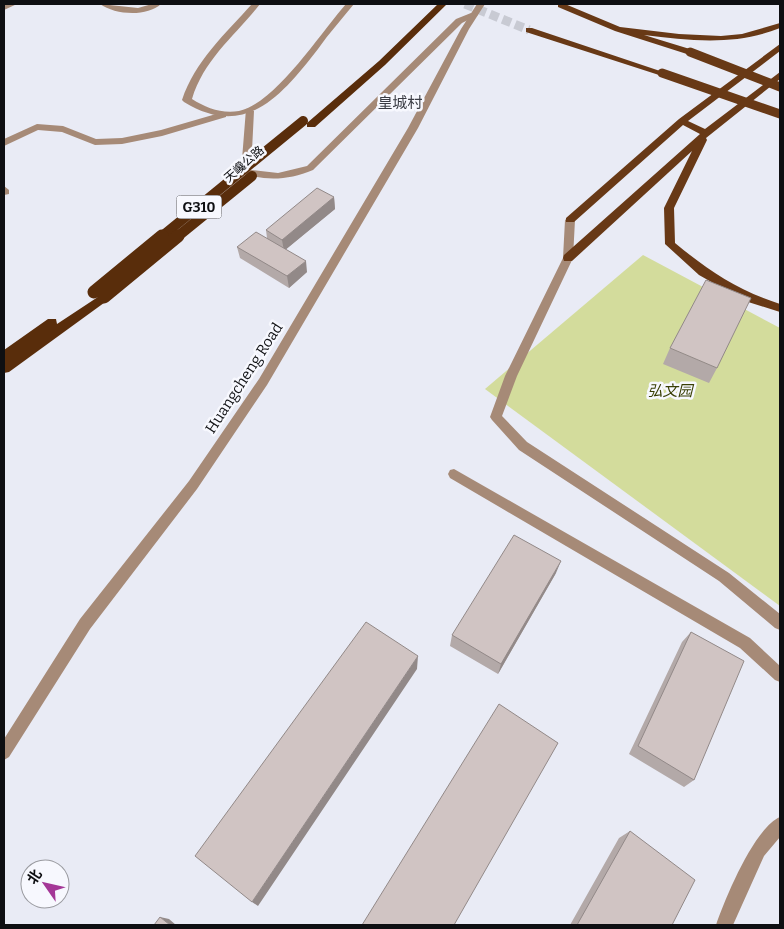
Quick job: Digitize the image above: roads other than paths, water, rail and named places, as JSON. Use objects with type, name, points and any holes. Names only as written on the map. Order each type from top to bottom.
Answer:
[{"type":"highway","name":"天巉公路","points":[[4,368],[218,204],[307,123],[432,4]]},
{"type":"highway","name":"天巉公路","points":[[307,123],[382,63],[443,4]]},
{"type":"highway","name":"天巉公路","points":[[4,356],[99,295]]},
{"type":"main road","points":[[561,5],[618,29],[690,52],[780,87]]},
{"type":"main road","points":[[618,29],[730,39],[773,29],[780,25]]},
{"type":"main road","points":[[529,30],[780,114]]},
{"type":"main road","points":[[570,220],[682,121],[780,48]]},
{"type":"main road","points":[[568,258],[706,133],[780,75]]},
{"type":"main road","points":[[682,121],[706,133]]},
{"type":"main road","points":[[706,133],[669,208],[670,244],[703,272],[749,298],[780,308]]},
{"type":"street","points":[[4,8],[13,4]]},
{"type":"street","points":[[104,4],[122,11],[151,9],[157,4]]},
{"type":"street","points":[[223,115],[201,110],[187,100],[192,81],[205,62],[256,4]]},
{"type":"street","points":[[4,143],[37,127],[62,129],[96,142],[122,141],[162,134],[223,115],[249,111],[270,98],[304,61],[350,4]]},
{"type":"street","name":"Huangcheng Road","points":[[4,752],[85,624],[193,485],[264,382],[413,128],[481,4]]},
{"type":"street","points":[[249,111],[246,172],[261,177],[278,177],[295,174],[310,168],[459,20],[474,15]]},
{"type":"street","points":[[570,220],[568,258],[511,376],[496,417],[523,446],[724,577],[780,623]]},
{"type":"street","points":[[454,474],[745,643],[780,676]]},
{"type":"street","points":[[724,925],[758,850],[780,825]]},
{"type":"tunnel","points":[[465,4],[529,30]]},
{"type":"district","name":"皇城村","points":[[400,103]]},
{"type":"park label","name":"弘文园","points":[[670,391]]}]
